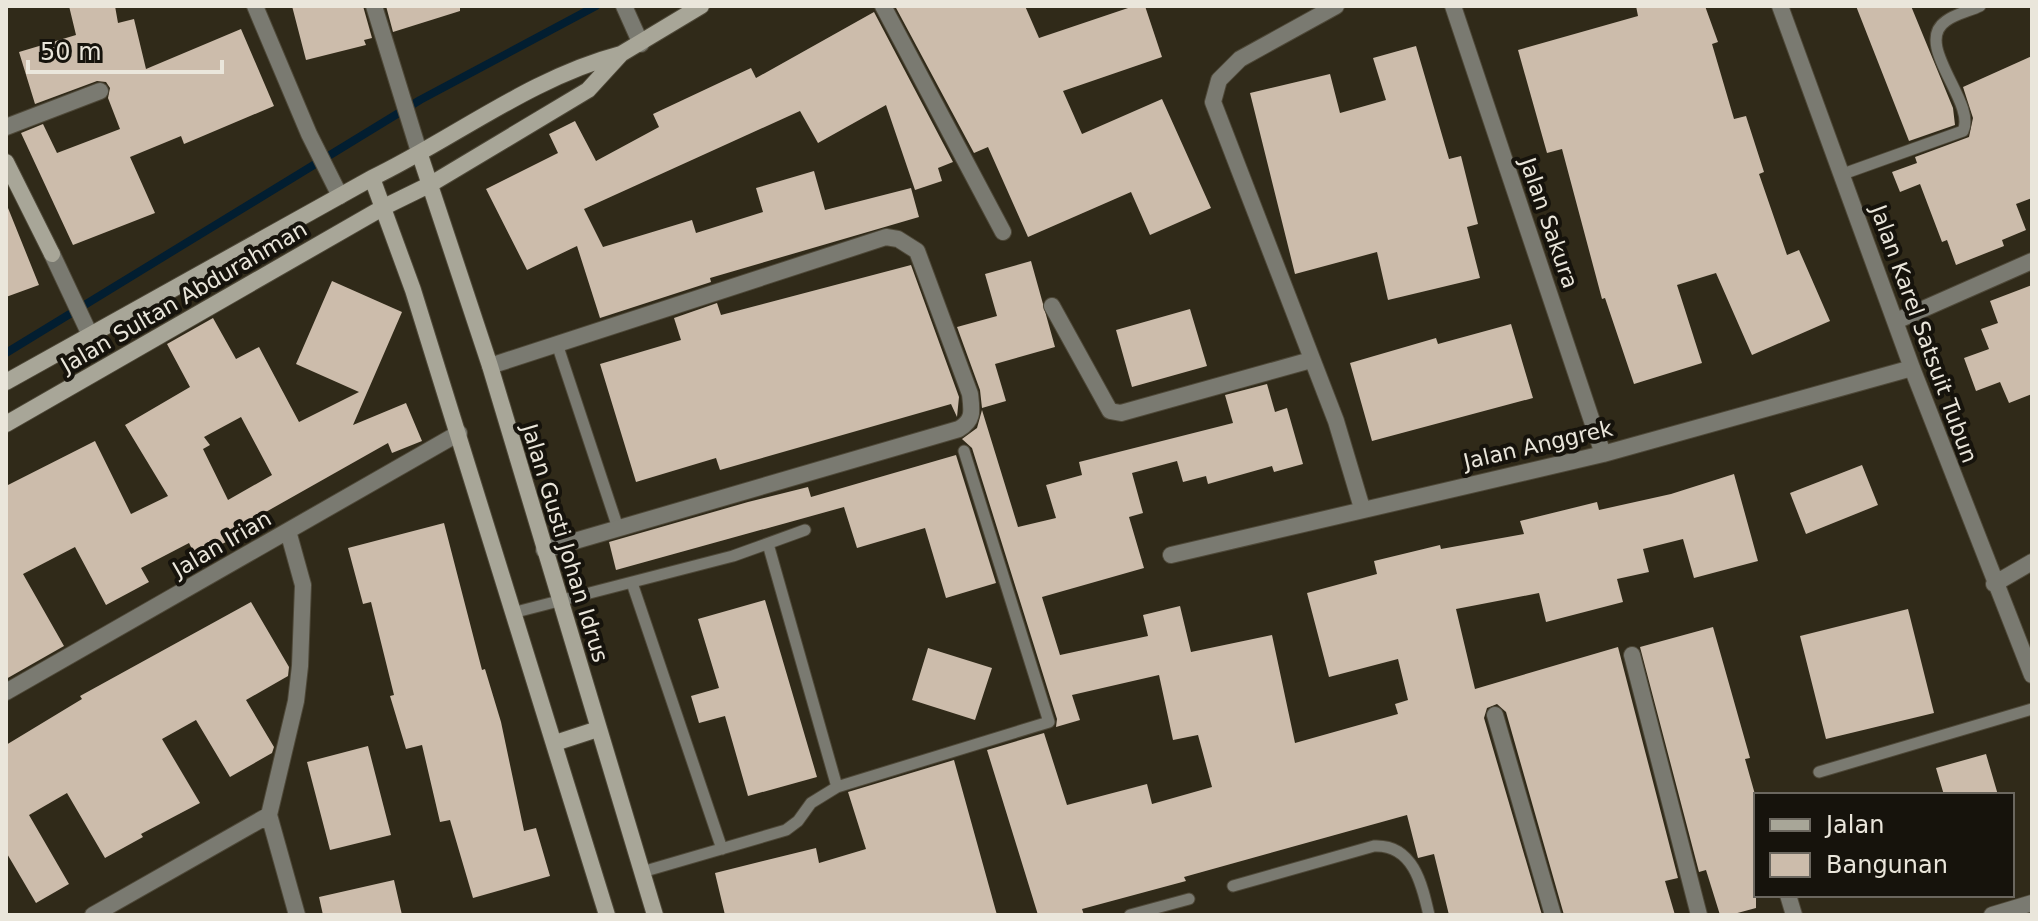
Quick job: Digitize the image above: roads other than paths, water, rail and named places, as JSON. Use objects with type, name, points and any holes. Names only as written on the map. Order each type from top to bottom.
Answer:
[{"type":"street","points":[[255,6],[309,134],[340,196]]},
{"type":"street","points":[[374,6],[420,154]]},
{"type":"street","points":[[6,382],[578,65],[621,54],[701,6]]},
{"type":"street","points":[[883,6],[1003,232]]},
{"type":"street","points":[[1336,6],[1240,59],[1219,80],[1213,102],[1336,421],[1362,508]]},
{"type":"street","name":"Jalan Sakura","points":[[1453,6],[1603,454]]},
{"type":"street","name":"Jalan Karel Satsuit Tubun","points":[[1780,6],[1912,368],[2032,675]]},
{"type":"street","points":[[626,10],[641,44]]},
{"type":"street","points":[[431,184],[588,90],[621,54]]},
{"type":"street","points":[[6,127],[100,91]]},
{"type":"street","name":"Jalan Gusti Johan Idrus","points":[[420,154],[490,366],[655,915]]},
{"type":"street","points":[[6,162],[90,335]]},
{"type":"street","points":[[372,178],[459,433],[607,915]]},
{"type":"street","name":"Jalan Sultan Abdurahman","points":[[6,424],[384,207],[431,184]]},
{"type":"street","points":[[490,366],[886,237],[898,239],[917,251],[970,394],[973,414],[968,424],[959,429],[544,550]]},
{"type":"street","points":[[1896,321],[2032,261]]},
{"type":"street","points":[[1052,306],[1110,411],[1121,413],[1311,360]]},
{"type":"street","name":"Jalan Anggrek","points":[[1171,555],[1603,454],[1912,368]]},
{"type":"street","name":"Jalan Irian","points":[[6,692],[459,433]]},
{"type":"street","points":[[288,531],[303,585],[300,666],[296,701],[269,815],[297,915]]},
{"type":"street","points":[[1994,584],[2032,562]]},
{"type":"street","points":[[1632,655],[1699,915]]},
{"type":"street","points":[[1495,715],[1553,915]]},
{"type":"street","points":[[555,743],[598,729]]},
{"type":"street","points":[[93,915],[269,815]]},
{"type":"street","points":[[1992,915],[2032,903]]},
{"type":"lane","points":[[1843,174],[1963,131],[1966,116],[1936,46],[1938,30],[1945,21],[1980,6]]},
{"type":"lane","points":[[557,344],[618,528]]},
{"type":"lane","points":[[642,872],[786,830],[798,821],[811,803],[837,787],[1049,722],[964,451]]},
{"type":"lane","points":[[516,612],[632,583],[768,544],[805,530]]},
{"type":"lane","points":[[768,544],[837,787]]},
{"type":"lane","points":[[632,583],[722,849]]},
{"type":"lane","points":[[1819,772],[2032,709]]},
{"type":"lane","points":[[1233,886],[1374,846],[1391,846],[1407,857],[1415,869],[1429,915]]},
{"type":"lane","points":[[1130,915],[1189,899]]},
{"type":"waterway","points":[[6,353],[420,100],[596,6]]}]
